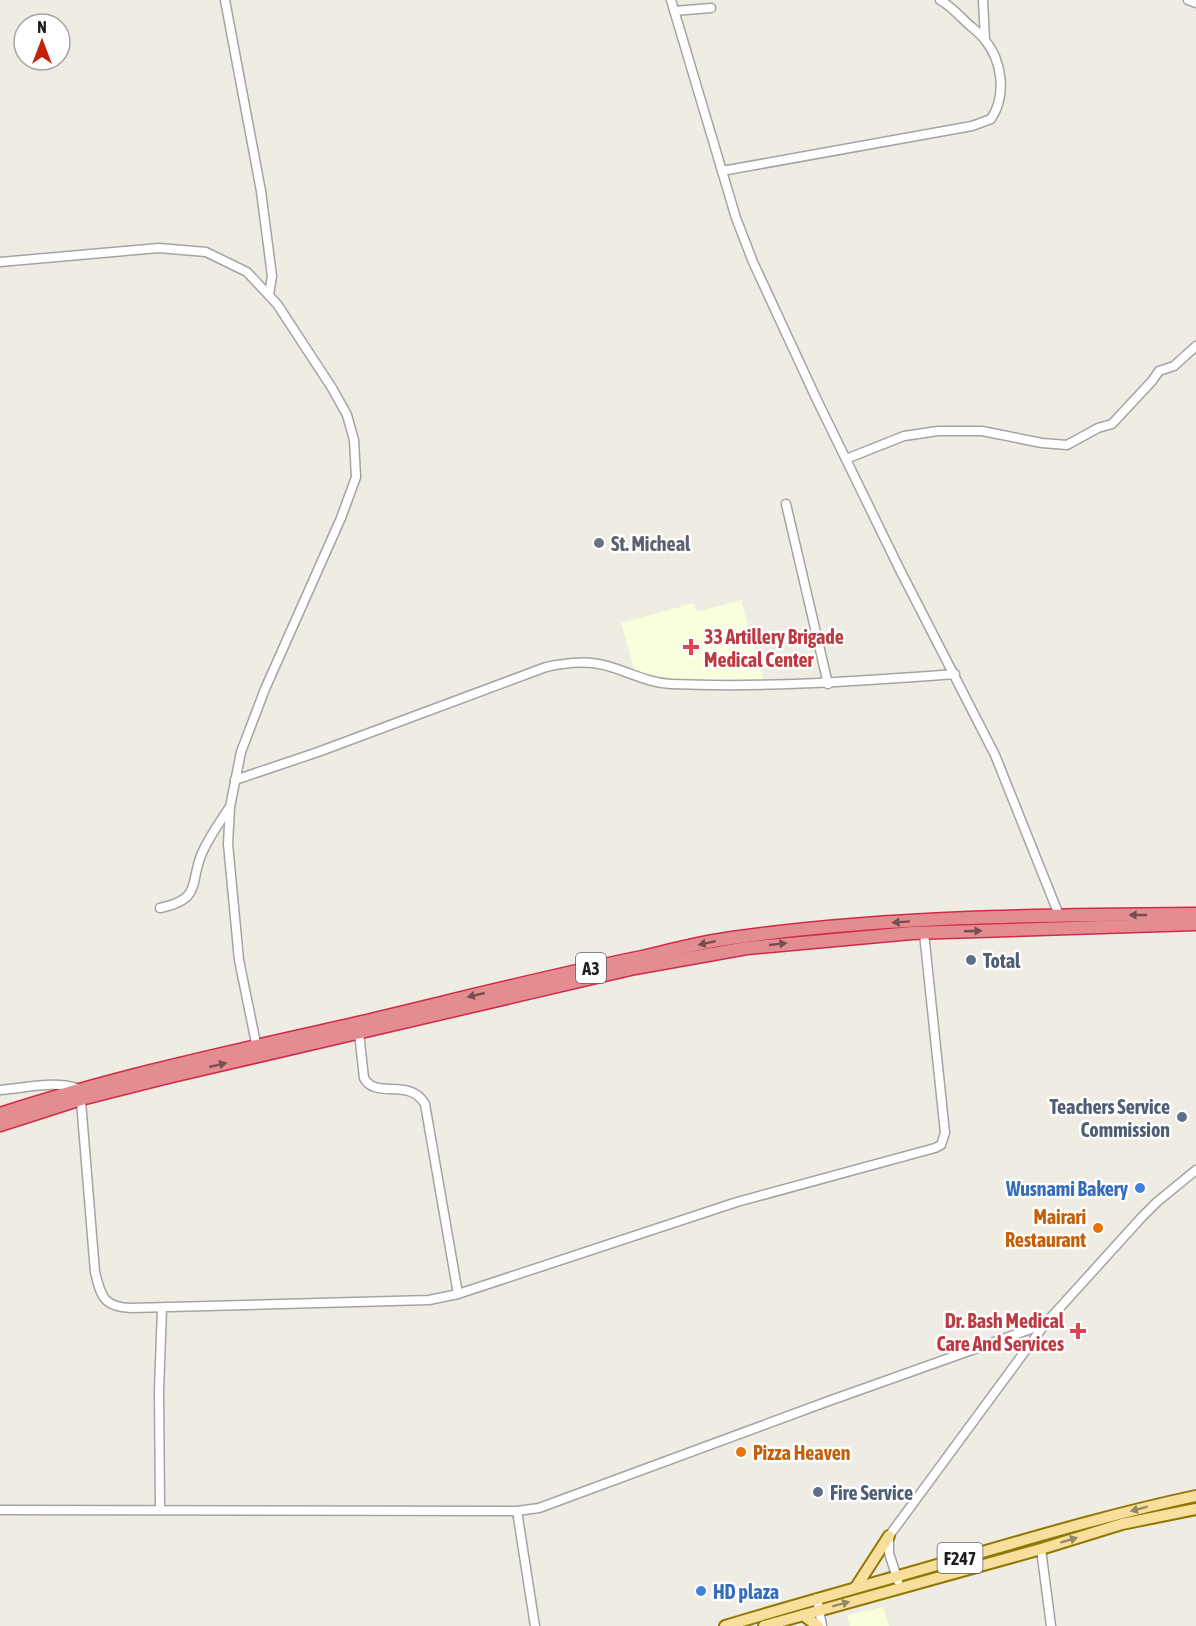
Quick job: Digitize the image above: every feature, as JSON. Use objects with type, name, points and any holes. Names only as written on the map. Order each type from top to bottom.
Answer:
[{"type":"highway","name":"A3","points":[[0,1114],[47,1099],[81,1094],[257,1050],[634,964],[923,927],[1059,915],[1196,914]]},
{"type":"highway","name":"A3","points":[[923,927],[1196,924]]},
{"type":"highway","name":"A3","points":[[257,1050],[359,1033],[404,1017]]},
{"type":"highway","name":"A3","points":[[0,1125],[81,1094]]},
{"type":"main road","name":"F247","points":[[725,1626],[817,1598],[1116,1515],[1196,1496]]},
{"type":"main road","name":"F247","points":[[764,1626],[1041,1549],[1122,1524],[1196,1509]]},
{"type":"main road","points":[[856,1587],[889,1536]]},
{"type":"main road","points":[[803,1615],[820,1626]]},
{"type":"street","points":[[225,0],[261,191],[272,276],[269,295]]},
{"type":"street","points":[[671,0],[736,218],[753,262],[894,558],[995,755],[1059,915]]},
{"type":"street","points":[[722,171],[983,123],[991,118],[996,112],[1001,81],[997,62],[985,40],[940,0]]},
{"type":"street","points":[[983,0],[985,40]]},
{"type":"street","points":[[1188,0],[1196,3]]},
{"type":"street","points":[[674,11],[711,8]]},
{"type":"street","points":[[0,262],[159,248],[206,252],[247,272],[277,304],[326,379],[346,415],[354,440],[356,477],[341,518],[261,700],[241,753],[230,807],[228,844],[239,960],[257,1050]]},
{"type":"street","points":[[846,459],[904,436],[938,431],[982,431],[1042,443],[1067,445],[1098,428],[1112,424],[1156,374],[1174,366],[1196,346]]},
{"type":"street","points":[[786,504],[828,684]]},
{"type":"street","points":[[235,780],[318,752],[546,667],[572,662],[594,663],[633,676],[668,684],[828,684],[955,674]]},
{"type":"street","points":[[160,908],[174,905],[185,898],[193,888],[203,851],[230,807]]},
{"type":"street","points":[[0,1090],[31,1085],[67,1086],[81,1094],[95,1272],[99,1289],[107,1303],[117,1307],[162,1308],[429,1300],[458,1294],[737,1202],[941,1145],[945,1133],[923,927]]},
{"type":"street","points":[[359,1033],[364,1078],[367,1083],[377,1088],[410,1091],[417,1094],[425,1104],[458,1294]]},
{"type":"street","points":[[31,1085],[47,1099]]},
{"type":"street","points":[[900,1588],[889,1552],[889,1536],[1045,1324],[1141,1218],[1196,1170]]},
{"type":"street","points":[[160,1509],[159,1403],[162,1308]]},
{"type":"street","points":[[0,1510],[518,1511],[539,1508],[1045,1324]]},
{"type":"street","points":[[518,1511],[535,1626]]},
{"type":"street","points":[[1041,1549],[1051,1626]]},
{"type":"street","points":[[817,1598],[820,1626]]},
{"type":"shaded area","name":"33 Artillery Brigade Medical Center","points":[[741,600],[763,679],[665,681],[635,672],[621,623],[694,603],[697,612]]},
{"type":"shaded area","points":[[883,1607],[889,1626],[850,1626],[847,1615]]},
{"type":"place","name":"St. Micheal","points":[[599,543]]},
{"type":"place","name":"33 Artillery Brigade Medical Center","points":[[691,647]]},
{"type":"place","name":"Total","points":[[971,960]]},
{"type":"place","name":"Teachers Service Commission","points":[[1182,1117]]},
{"type":"place","name":"Wusnami Bakery","points":[[1140,1188]]},
{"type":"place","name":"Mairari Restaurant","points":[[1098,1228]]},
{"type":"place","name":"Dr. Bash Medical Care And Services","points":[[1078,1331]]},
{"type":"place","name":"Pizza Heaven","points":[[741,1452]]},
{"type":"place","name":"Fire Service","points":[[818,1492]]},
{"type":"place","name":"HD plaza","points":[[701,1591]]}]
